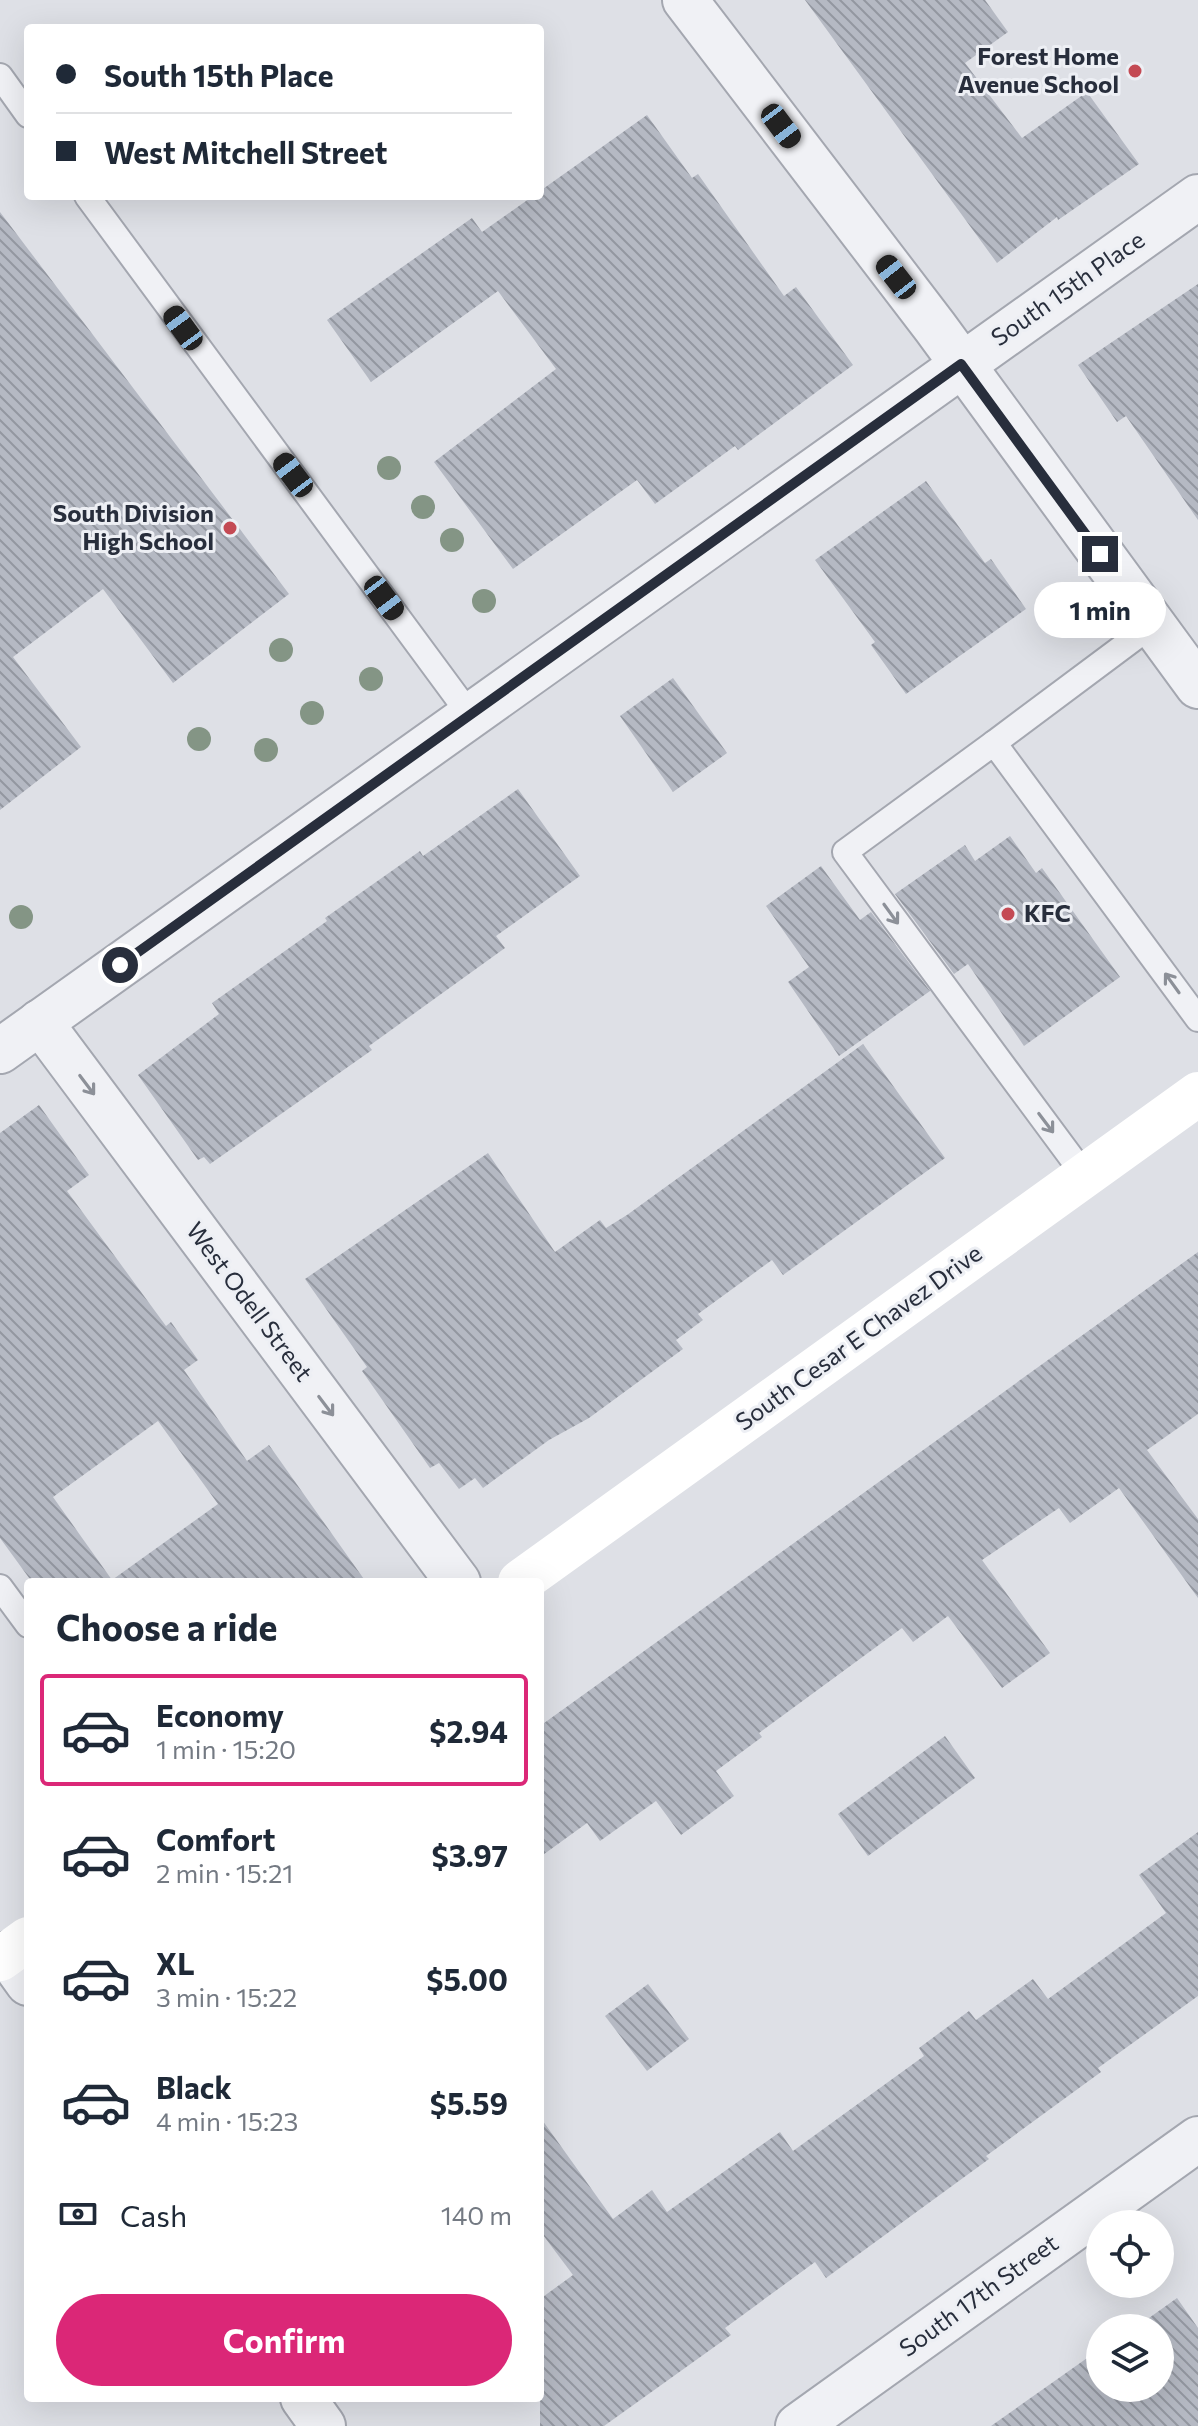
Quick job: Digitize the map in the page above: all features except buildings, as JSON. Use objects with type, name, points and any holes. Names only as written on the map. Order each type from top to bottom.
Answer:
[{"type":"main road","name":"South Cesar E Chavez Drive","points":[[526,1578],[1198,1094]]},
{"type":"street","points":[[685,0],[961,364],[1198,686]]},
{"type":"street","name":"South 15th Place","points":[[0,1051],[1198,197]]},
{"type":"street","name":"West Odell Street","points":[[40,1022],[455,1578]]},
{"type":"street","name":"South 17th Street","points":[[798,2426],[1198,2139]]},
{"type":"street","points":[[306,2402],[323,2426]]},
{"type":"lane","points":[[0,76],[24,109]]},
{"type":"lane","points":[[90,200],[470,715]]},
{"type":"lane","points":[[1085,1176],[845,852],[1152,625]]},
{"type":"lane","points":[[994,743],[1198,1019]]},
{"type":"lane","points":[[0,1587],[24,1620]]},
{"type":"place","name":"Forest Home Avenue School","points":[[1135,71]]},
{"type":"place","name":"South Division High School","points":[[230,528]]},
{"type":"place","name":"KFC","points":[[1008,914]]},
{"type":"route","points":[[120,965],[961,364],[1100,554]]}]
